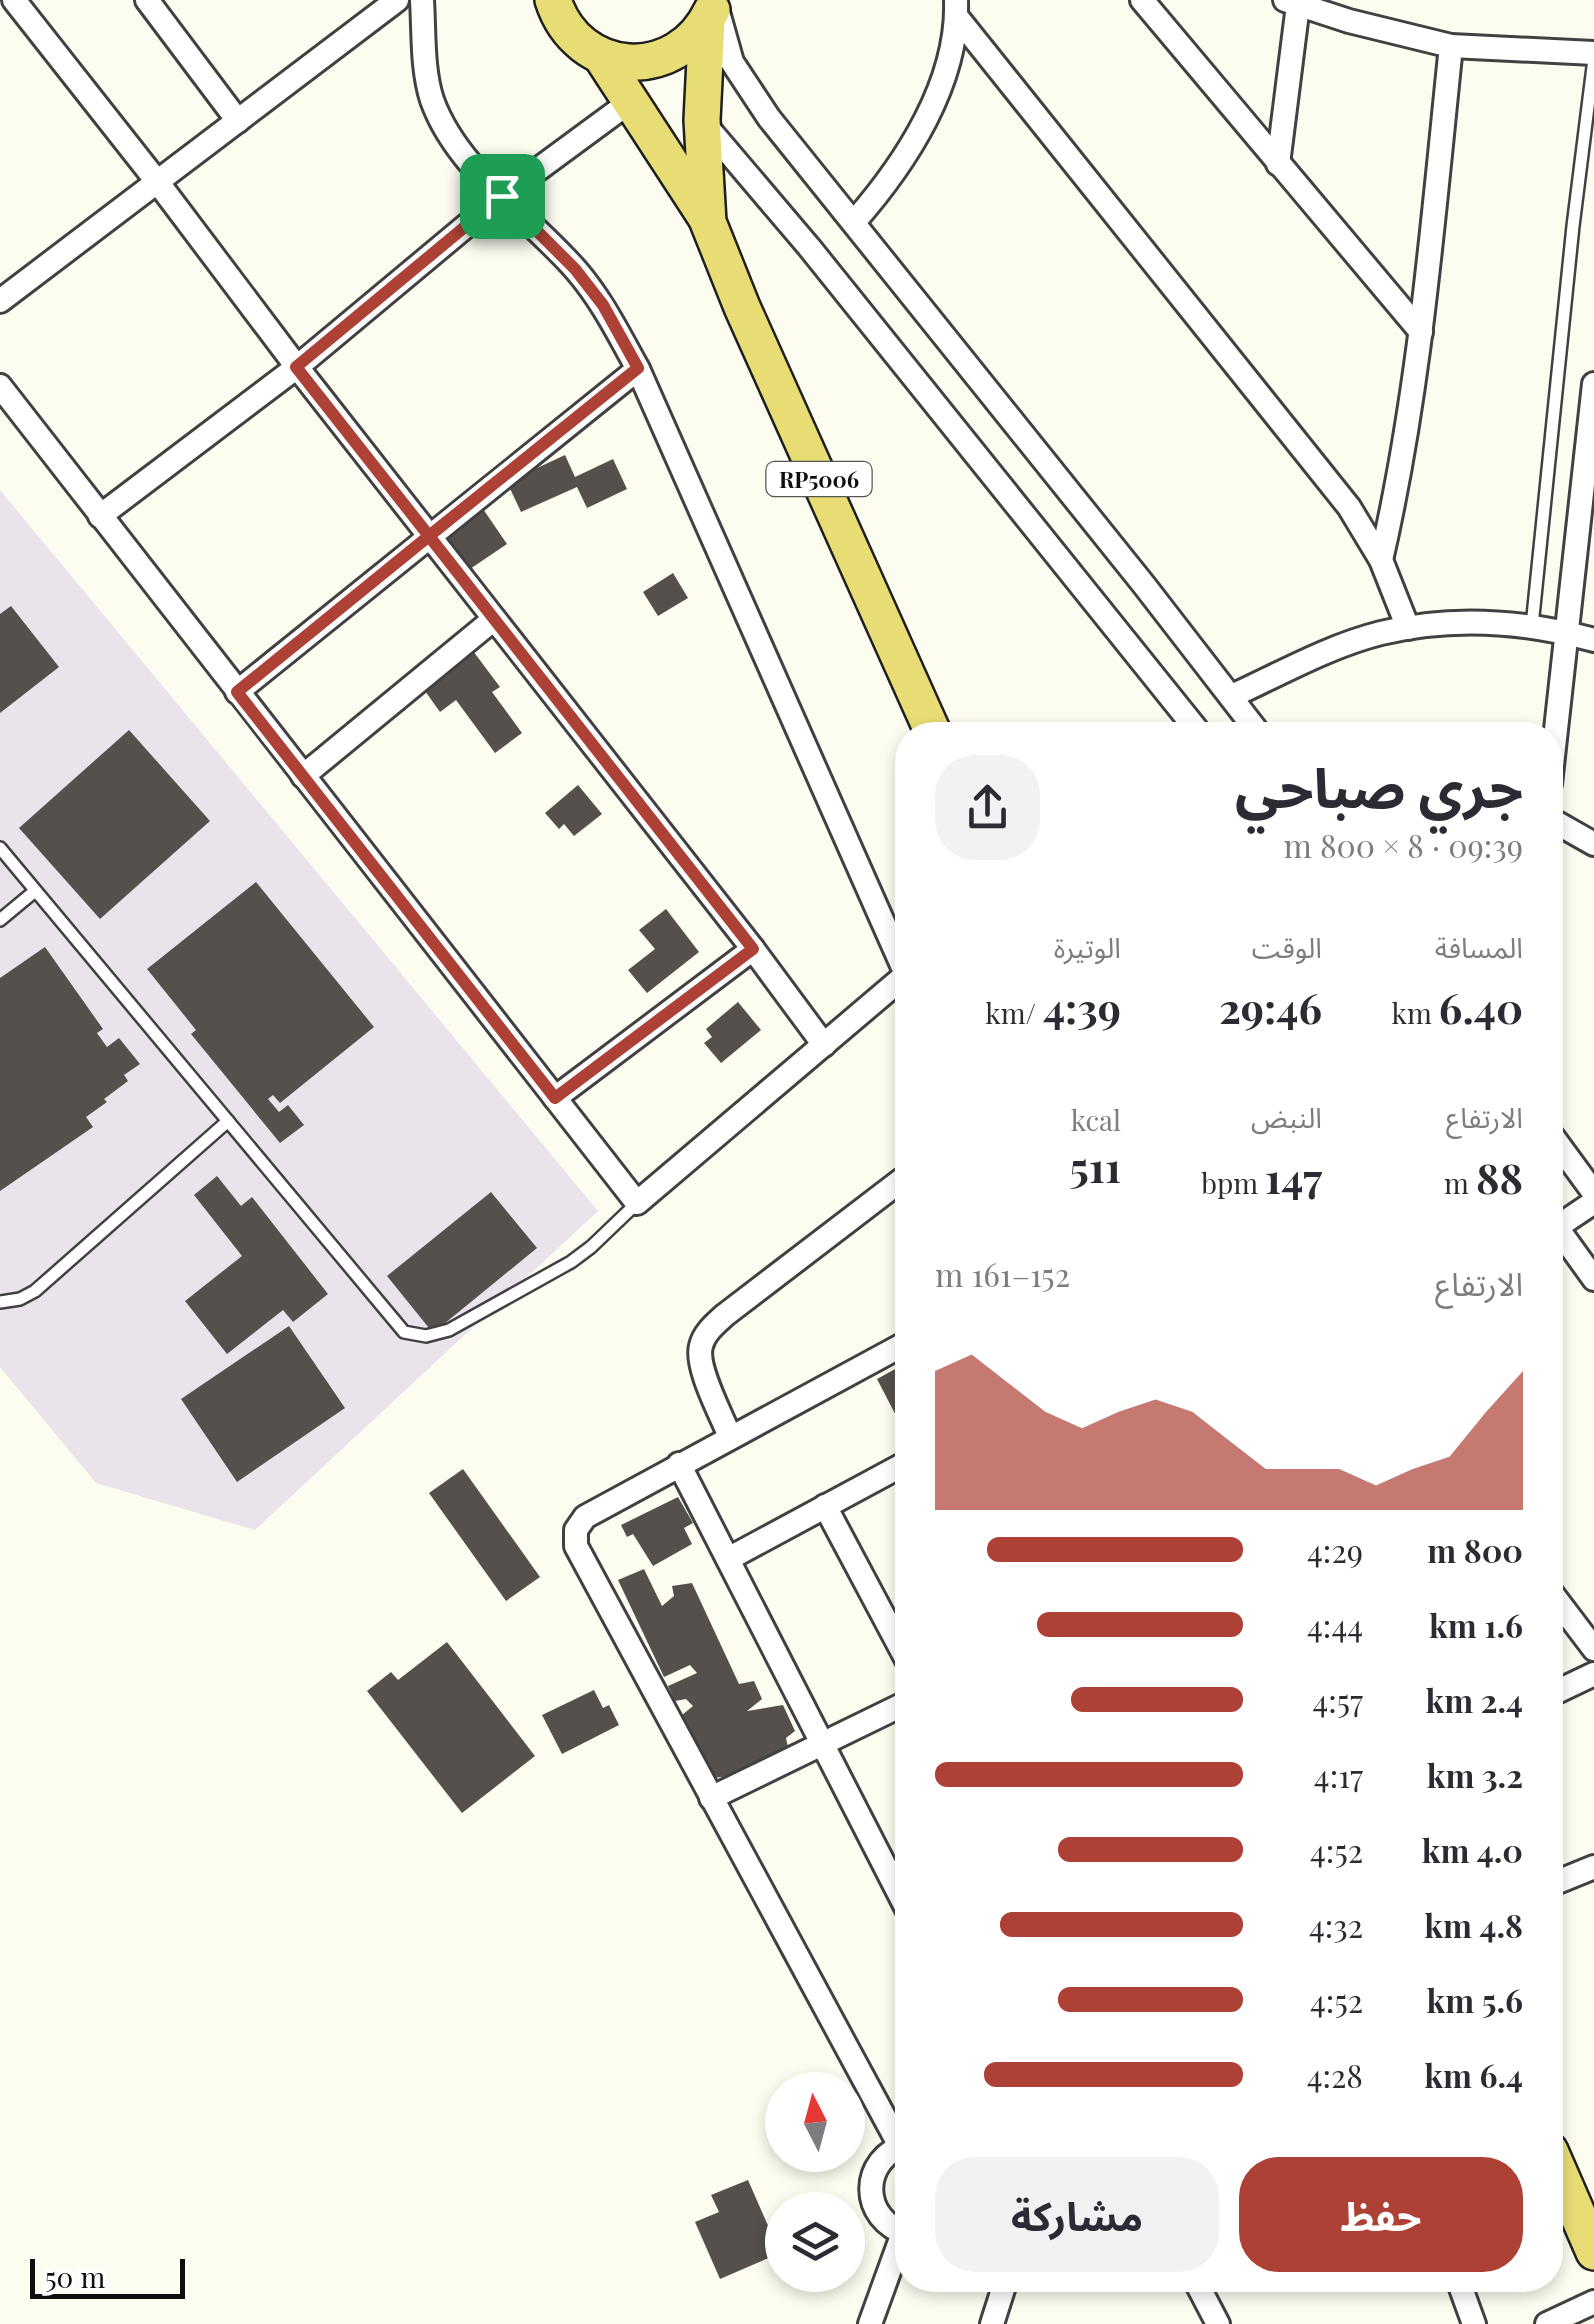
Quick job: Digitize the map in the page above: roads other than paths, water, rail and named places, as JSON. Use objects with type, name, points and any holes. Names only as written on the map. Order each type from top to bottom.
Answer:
[{"type":"main road","name":"RP5006","points":[[552,0],[568,32],[602,56],[708,222],[742,308],[929,722]]},
{"type":"main road","name":"RP5006","points":[[708,222],[702,120],[712,7]]},
{"type":"main road","points":[[602,56],[631,62],[661,58],[688,43],[712,7]]},
{"type":"main road","points":[[1563,2181],[1594,2252]]},
{"type":"street","points":[[14,0],[824,1045]]},
{"type":"street","points":[[147,0],[238,121]]},
{"type":"street","points":[[0,301],[397,0]]},
{"type":"street","points":[[422,0],[426,71],[436,110],[451,135],[502,196],[575,269],[603,305],[638,368],[895,947]]},
{"type":"street","points":[[1142,0],[1421,332]]},
{"type":"street","points":[[1278,164],[1291,2],[1451,46],[1594,56]]},
{"type":"street","points":[[712,7],[744,83],[1251,722]]},
{"type":"street","points":[[854,222],[889,182],[922,128],[946,65],[956,8]]},
{"type":"street","points":[[956,8],[1349,506],[1381,560],[1408,628]]},
{"type":"street","points":[[1381,560],[1398,488],[1421,332],[1451,46]]},
{"type":"street","points":[[100,516],[296,367],[502,196],[631,101]]},
{"type":"street","points":[[702,120],[809,247],[1191,722]]},
{"type":"street","points":[[237,692],[638,368]]},
{"type":"street","points":[[1557,722],[1594,384]]},
{"type":"street","points":[[0,386],[637,1203],[895,984]]},
{"type":"street","points":[[303,776],[494,619]]},
{"type":"street","points":[[1232,696],[1342,646],[1408,628],[1470,623],[1532,626],[1594,640]]},
{"type":"street","points":[[1563,826],[1594,844]]},
{"type":"street","points":[[555,1098],[753,949]]},
{"type":"street","points":[[1563,1150],[1594,1194]]},
{"type":"street","points":[[730,1437],[700,1362],[700,1348],[708,1332],[725,1314],[895,1185]]},
{"type":"street","points":[[1563,1218],[1594,1202]]},
{"type":"street","points":[[1563,1237],[1594,1279]]},
{"type":"street","points":[[895,1349],[584,1518],[575,1538],[711,1798],[895,2129]]},
{"type":"street","points":[[679,1464],[895,1886]]},
{"type":"street","points":[[728,1559],[895,1469]]},
{"type":"street","points":[[826,1506],[895,1637]]},
{"type":"street","points":[[1563,1608],[1594,1649]]},
{"type":"street","points":[[1563,1689],[1594,1674]]},
{"type":"street","points":[[711,1798],[895,1709]]},
{"type":"street","points":[[1563,1880],[1594,1867]]},
{"type":"street","points":[[895,2151],[877,2164],[870,2188],[879,2216],[895,2226]]},
{"type":"street","points":[[870,2324],[895,2259]]},
{"type":"street","points":[[992,2324],[1002,2292]]},
{"type":"street","points":[[1201,2292],[1218,2324]]},
{"type":"street","points":[[1462,2292],[1474,2324]]},
{"type":"street","points":[[1547,2324],[1594,2302]]},
{"type":"lane","points":[[1532,626],[1594,56]]},
{"type":"lane","points":[[0,848],[404,1332],[414,1336],[449,1330],[571,1262],[637,1203]]},
{"type":"lane","points":[[0,920],[35,891]]},
{"type":"lane","points":[[0,1302],[20,1299],[35,1291],[228,1121]]}]
